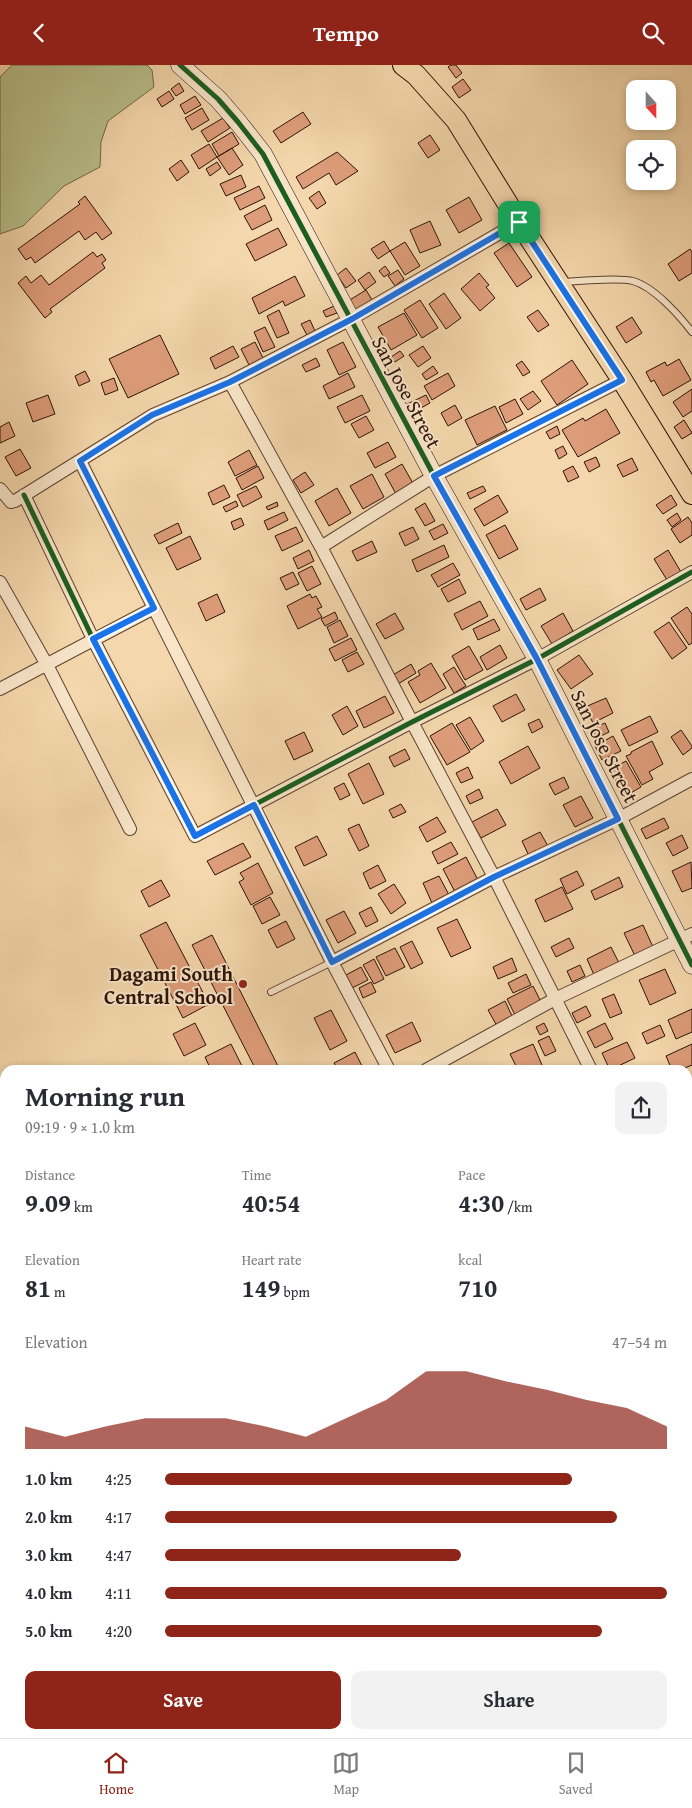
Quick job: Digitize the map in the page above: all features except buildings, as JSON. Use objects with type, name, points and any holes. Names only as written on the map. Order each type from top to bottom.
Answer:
[{"type":"main road","points":[[402,65],[416,75],[456,120],[519,222],[622,380],[692,495]]},
{"type":"street","name":"San Jose Street","points":[[180,65],[218,99],[238,121],[263,154],[434,476],[537,659],[618,819],[686,938],[692,965]]},
{"type":"street","points":[[0,489],[11,502],[152,415],[230,382],[352,319],[519,222]]},
{"type":"street","points":[[321,547],[434,476],[622,380]]},
{"type":"street","points":[[230,382],[321,547],[494,877],[588,1065]]},
{"type":"street","points":[[80,461],[332,962],[386,1065]]},
{"type":"street","points":[[24,495],[93,639],[195,836],[412,722],[537,659],[692,572]]},
{"type":"street","points":[[0,582],[47,665],[130,829]]},
{"type":"street","points":[[0,689],[154,608]]},
{"type":"street","points":[[332,962],[494,877],[618,819],[692,779]]},
{"type":"street","points":[[435,1065],[555,999],[686,938]]},
{"type":"lane","points":[[558,282],[633,281],[651,290],[684,321],[692,332]]},
{"type":"lane","points":[[271,992],[332,962]]},
{"type":"green space","points":[[12,65],[147,65],[152,70],[154,87],[108,121],[101,142],[100,167],[64,186],[23,226],[0,234],[0,77]]},
{"type":"cycle path","points":[[180,65],[218,99],[263,154],[434,476],[537,659],[692,965]]},
{"type":"cycle path","points":[[24,495],[93,639],[195,836],[412,722],[537,659],[692,572]]},
{"type":"place","name":"Dagami South Central School","points":[[243,984]]},
{"type":"route","points":[[519,222],[622,380],[434,476],[537,659],[618,819],[494,877],[332,962],[254,805],[195,836],[93,639],[154,608],[80,461],[152,415],[230,382],[352,319],[519,222]]}]
